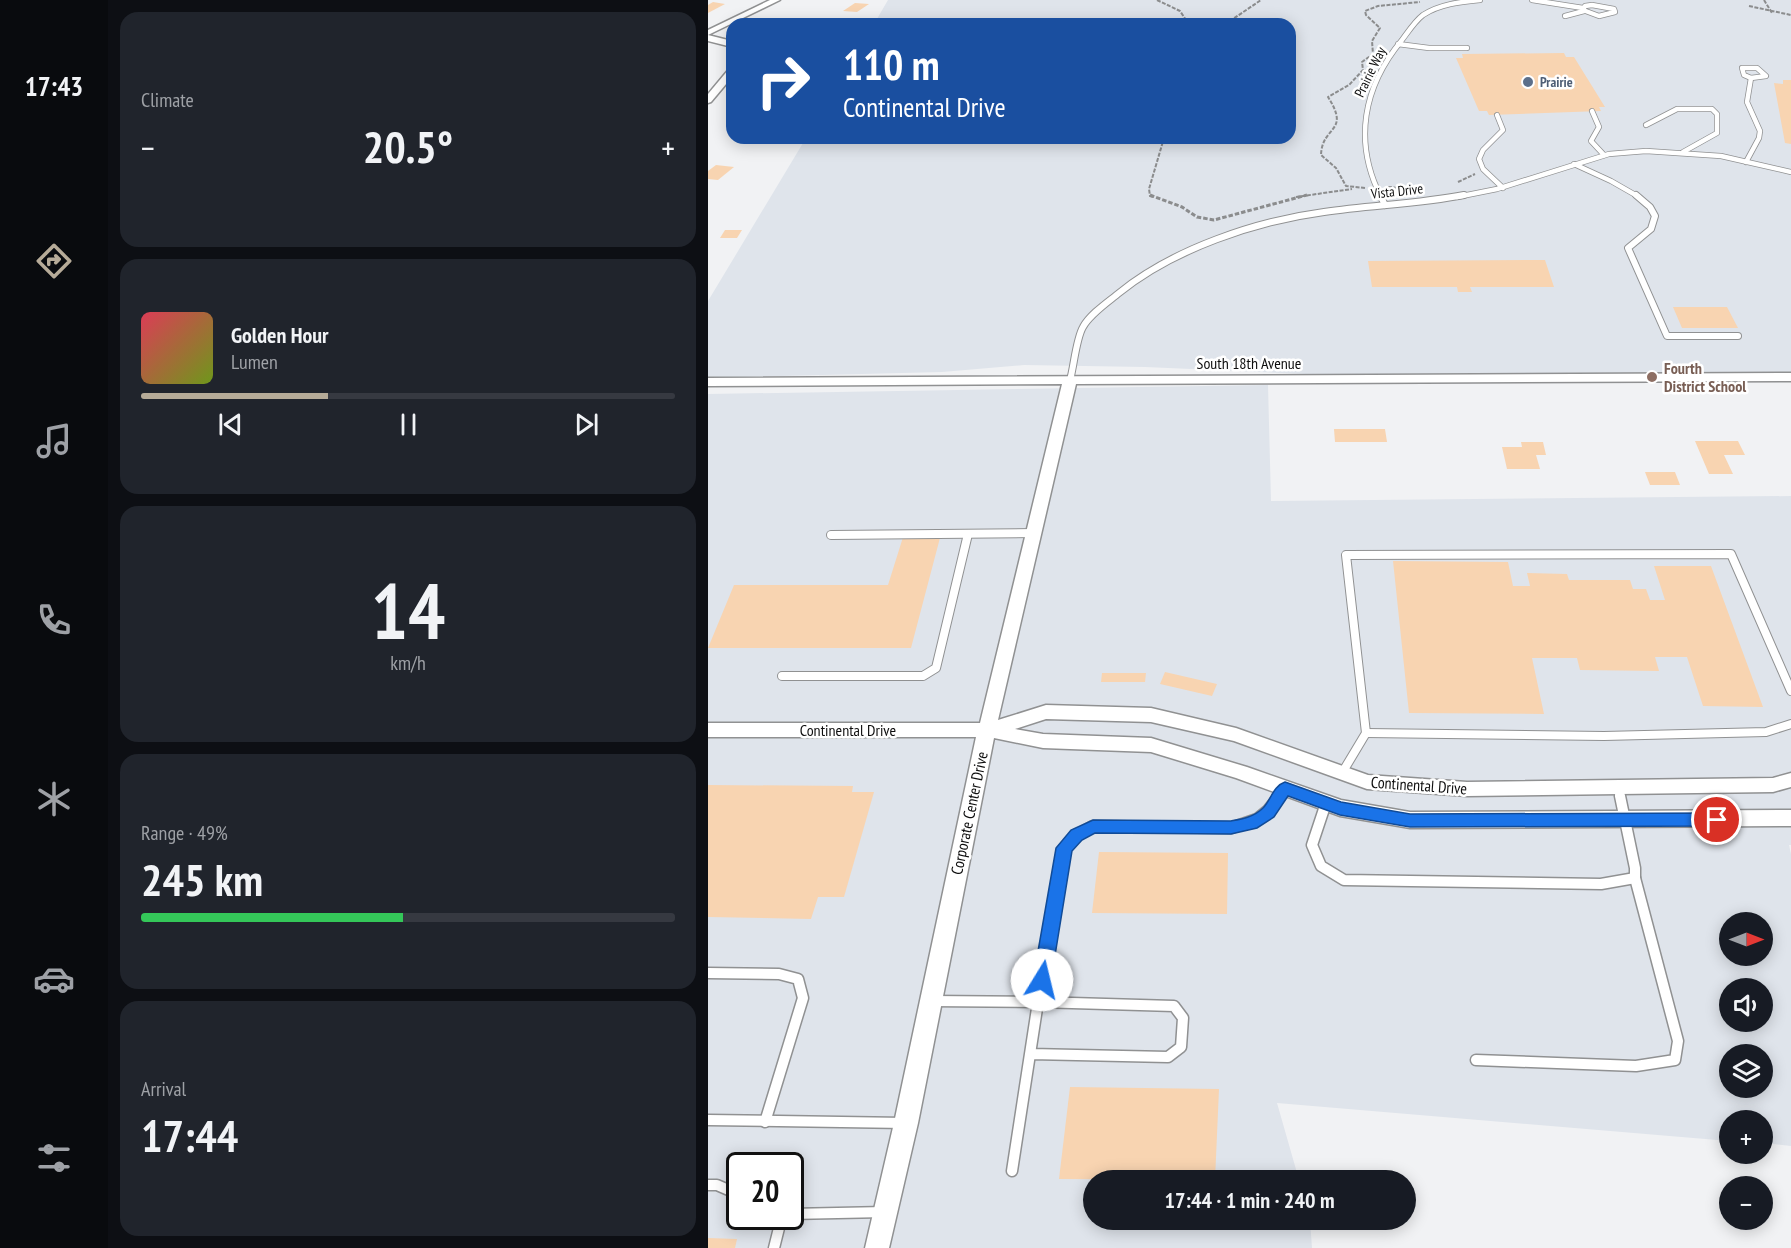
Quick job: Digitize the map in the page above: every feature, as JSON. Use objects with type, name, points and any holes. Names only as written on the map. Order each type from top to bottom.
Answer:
[{"type":"street","points":[[739,18],[776,0]]},
{"type":"street","points":[[708,33],[726,24]]},
{"type":"street","points":[[708,38],[726,42]]},
{"type":"street","points":[[708,100],[726,78]]},
{"type":"street","name":"South 18th Avenue","points":[[708,382],[1791,378]]},
{"type":"street","name":"Corporate Center Drive","points":[[877,1248],[906,1123],[987,730],[1070,380]]},
{"type":"street","name":"Continental Drive","points":[[987,730],[1046,712],[1151,715],[1236,735],[1367,782],[1467,789],[1773,785],[1791,780]]},
{"type":"street","name":"Continental Drive","points":[[708,730],[987,730],[1043,741],[1151,745],[1240,772],[1340,808],[1410,820],[1791,818]]},
{"type":"lane","name":"Prairie Way","points":[[1385,205],[1376,188],[1365,153],[1366,106],[1391,52],[1422,16],[1448,4],[1480,0]]},
{"type":"lane","points":[[1532,0],[1584,10],[1605,16],[1615,11],[1597,4],[1584,10],[1565,16]]},
{"type":"lane","points":[[1398,44],[1430,48],[1467,48]]},
{"type":"lane","points":[[1746,162],[1760,138],[1760,131],[1747,102],[1751,78]]},
{"type":"lane","points":[[1646,125],[1665,111],[1677,108],[1712,109],[1717,114],[1717,133],[1683,152]]},
{"type":"lane","points":[[1592,111],[1599,127],[1591,141],[1604,155]]},
{"type":"lane","points":[[1497,115],[1503,130],[1483,148],[1479,159],[1486,172],[1503,188]]},
{"type":"lane","name":"Vista Drive","points":[[1070,380],[1083,327],[1105,304],[1136,279],[1172,260],[1232,234],[1265,224],[1323,212],[1456,197],[1503,188],[1604,155],[1646,151],[1683,152],[1791,172]]},
{"type":"lane","points":[[1574,164],[1640,196],[1652,209],[1655,215],[1652,228],[1628,248],[1667,336],[1738,336]]},
{"type":"lane","points":[[831,535],[1034,533]]},
{"type":"lane","points":[[782,676],[923,676],[936,668],[968,534]]},
{"type":"lane","points":[[1342,773],[1366,733],[1346,555],[1731,554],[1791,691]]},
{"type":"lane","points":[[1366,733],[1604,736],[1766,732],[1791,724]]},
{"type":"lane","points":[[1476,1060],[1636,1066],[1675,1060],[1678,1041],[1635,878],[1635,868],[1618,787]]},
{"type":"lane","points":[[1012,1171],[1064,848],[1077,835],[1093,826],[1231,828],[1251,824],[1268,813],[1285,788]]},
{"type":"lane","points":[[1326,803],[1312,845],[1321,866],[1344,880],[1601,884],[1635,878]]},
{"type":"lane","points":[[708,973],[779,974],[798,979],[803,998],[765,1122]]},
{"type":"lane","points":[[930,1002],[1174,1006],[1183,1018],[1181,1047],[1168,1057],[1031,1054]]},
{"type":"lane","points":[[708,1120],[906,1123]]},
{"type":"lane","points":[[708,1185],[717,1185],[726,1189]]},
{"type":"lane","points":[[804,1214],[885,1212]]},
{"type":"lane","points":[[774,1248],[778,1230]]},
{"type":"path","points":[[1157,0],[1176,8],[1187,18]]},
{"type":"path","points":[[1234,18],[1261,0]]},
{"type":"path","points":[[1764,0],[1771,11]]},
{"type":"path","points":[[1356,188],[1344,183],[1336,168],[1320,152],[1323,142],[1338,122],[1337,110],[1328,97],[1357,78],[1363,70],[1362,62],[1373,54],[1372,41],[1380,28],[1366,15],[1365,11],[1378,6],[1427,1]]},
{"type":"path","points":[[1749,6],[1791,15]]},
{"type":"path","points":[[1162,144],[1149,189],[1150,196],[1182,207],[1202,219],[1214,220],[1294,197],[1356,188],[1405,186],[1421,190]]},
{"type":"path","points":[[1453,186],[1469,176],[1486,172]]},
{"type":"shaded area","points":[[888,0],[1791,0],[1791,373],[1330,375],[1145,367],[1024,365],[942,372],[708,378],[708,301],[802,144],[1296,144],[1296,18],[878,18]]},
{"type":"shaded area","points":[[1268,385],[1271,501],[1791,496],[1791,845],[1789,845],[1791,854],[1791,1146],[1773,1144],[1773,1110],[1719,1110],[1719,1140],[1277,1103],[1296,1170],[1083,1170],[1083,1230],[1311,1230],[1312,1248],[708,1248],[708,394]]},
{"type":"building","points":[[713,2],[725,4],[708,13],[708,5]]},
{"type":"building","points":[[855,3],[869,4],[857,12],[843,11]]},
{"type":"building","name":"Prairie","points":[[1564,53],[1566,57],[1574,57],[1605,107],[1599,107],[1601,111],[1489,115],[1487,111],[1479,111],[1456,58],[1463,58],[1462,54]]},
{"type":"building","points":[[1783,80],[1791,80],[1791,144],[1785,143],[1774,83],[1783,84]]},
{"type":"building","points":[[716,165],[734,167],[718,180],[708,179],[708,171]]},
{"type":"building","points":[[725,230],[742,230],[737,238],[720,238]]},
{"type":"building","points":[[1545,260],[1554,287],[1470,287],[1472,292],[1458,292],[1457,287],[1372,287],[1368,261]]},
{"type":"building","points":[[1673,307],[1727,307],[1738,328],[1682,328]]},
{"type":"building","points":[[1334,429],[1385,429],[1387,442],[1335,442]]},
{"type":"building","points":[[1695,441],[1738,441],[1745,455],[1724,455],[1733,474],[1709,474]]},
{"type":"building","points":[[1521,442],[1543,442],[1546,455],[1536,455],[1540,469],[1507,469],[1502,447],[1522,447]]},
{"type":"building","points":[[1645,472],[1675,472],[1680,485],[1650,485]]},
{"type":"building","points":[[904,534],[941,534],[911,648],[708,648],[734,585],[888,585]]},
{"type":"building","points":[[1393,561],[1508,562],[1513,586],[1530,586],[1527,573],[1567,574],[1569,580],[1630,580],[1633,589],[1646,589],[1650,600],[1665,600],[1654,566],[1711,566],[1763,707],[1703,706],[1687,657],[1655,657],[1659,671],[1580,670],[1577,658],[1532,658],[1544,714],[1409,713]]},
{"type":"building","points":[[1165,672],[1217,684],[1212,696],[1160,684]]},
{"type":"building","points":[[1102,673],[1146,673],[1145,682],[1101,682]]},
{"type":"building","points":[[708,785],[853,786],[852,792],[874,792],[844,897],[818,897],[811,919],[708,917]]},
{"type":"building","points":[[1099,852],[1228,853],[1227,914],[1092,913]]},
{"type":"building","points":[[1070,1087],[1219,1089],[1215,1170],[1083,1170],[1083,1179],[1059,1179]]},
{"type":"building","points":[[708,1238],[737,1239],[735,1248],[708,1248]]},
{"type":"place","name":"Prairie","points":[[1528,82]]},
{"type":"place","name":"Fourth District School","points":[[1652,377]]},
{"type":"route","points":[[1042,980],[1064,848],[1077,835],[1093,826],[1231,828],[1251,824],[1268,813],[1285,788],[1340,808],[1410,820],[1717,820]]}]
